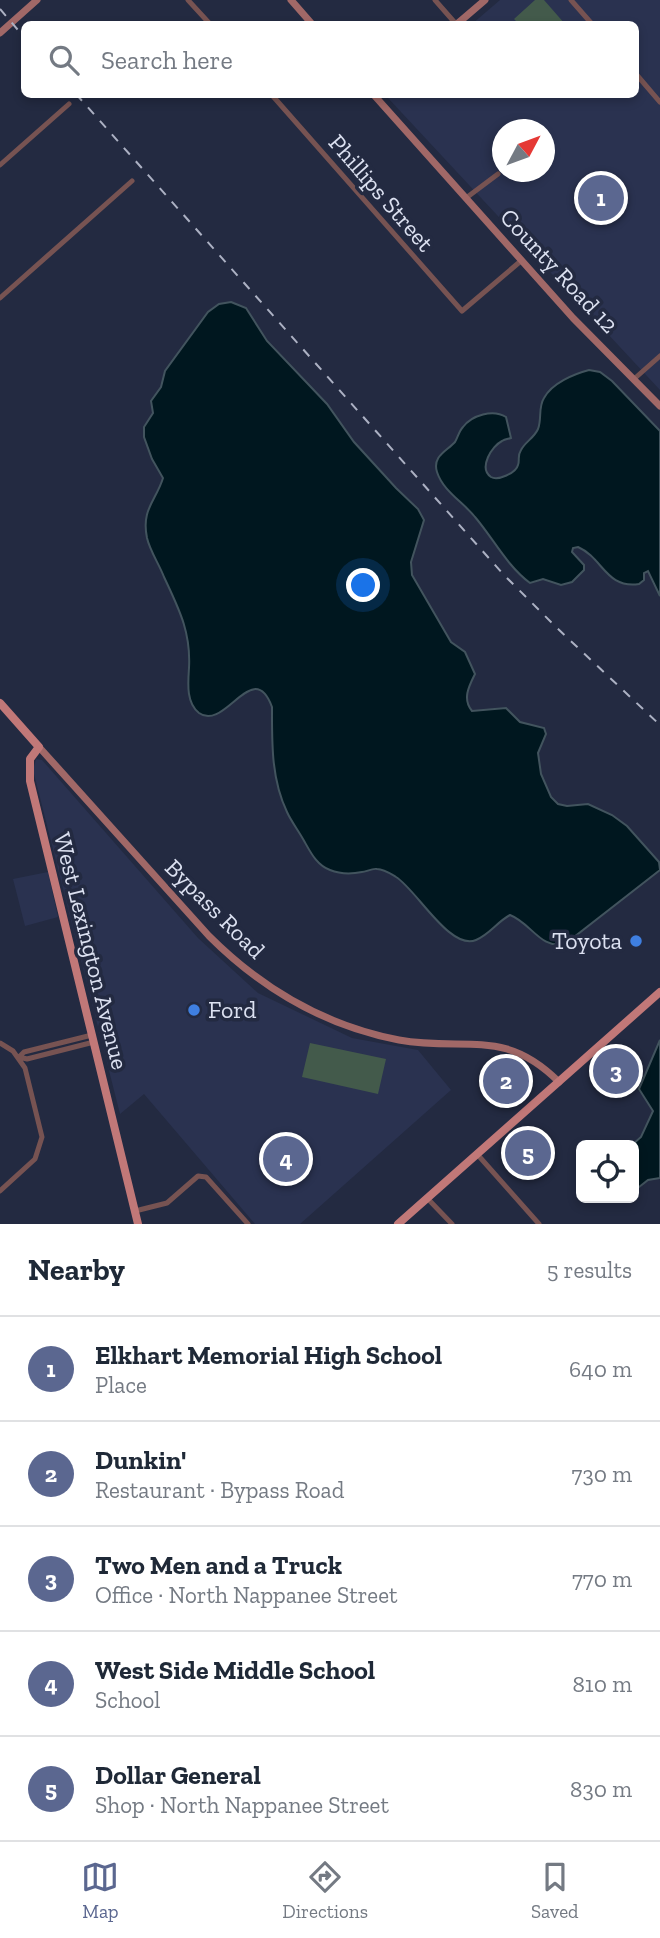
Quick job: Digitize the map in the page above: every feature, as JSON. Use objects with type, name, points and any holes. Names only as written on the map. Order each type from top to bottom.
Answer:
[{"type":"main road","points":[[0,33],[37,0]]},
{"type":"main road","points":[[291,0],[309,21]]},
{"type":"main road","points":[[460,21],[485,0]]},
{"type":"main road","name":"County Road 12","points":[[378,98],[573,318],[660,406]]},
{"type":"main road","points":[[0,704],[39,747]]},
{"type":"main road","name":"West Lexington Avenue","points":[[39,747],[30,759],[28,770],[138,1224]]},
{"type":"main road","name":"Bypass Road","points":[[39,747],[209,936],[269,987],[320,1015],[383,1036],[439,1045],[484,1044],[508,1048],[532,1058],[559,1082]]},
{"type":"main road","points":[[398,1224],[660,992]]},
{"type":"street","points":[[188,0],[207,21]]},
{"type":"street","points":[[435,0],[454,21]]},
{"type":"street","points":[[571,0],[589,21]]},
{"type":"street","points":[[639,78],[660,102]]},
{"type":"street","name":"Phillips Street","points":[[275,98],[462,311],[522,260]]},
{"type":"street","points":[[0,165],[69,104]]},
{"type":"street","points":[[466,198],[492,178]]},
{"type":"street","points":[[0,298],[132,181]]},
{"type":"street","points":[[634,379],[660,356]]},
{"type":"street","points":[[19,1057],[24,1052],[93,1038]]},
{"type":"street","points":[[0,1043],[19,1057],[25,1068],[42,1138],[35,1159],[0,1191]]},
{"type":"street","points":[[477,1154],[539,1224]]},
{"type":"street","points":[[135,1211],[167,1203],[198,1176],[206,1177],[248,1224]]},
{"type":"street","points":[[427,1198],[452,1224]]},
{"type":"shaded area","points":[[500,0],[660,0],[660,390],[388,98],[639,98],[639,21],[476,21]]},
{"type":"shaded area","points":[[231,302],[246,308],[267,341],[327,404],[354,442],[418,509],[424,520],[411,562],[412,575],[451,642],[465,652],[475,674],[467,697],[472,711],[506,708],[520,722],[544,728],[546,734],[538,753],[541,774],[551,797],[558,804],[588,804],[612,815],[627,826],[659,862],[660,870],[565,944],[557,945],[543,940],[510,915],[476,940],[466,941],[445,928],[404,884],[387,872],[375,869],[346,873],[325,868],[311,853],[282,799],[273,760],[272,707],[264,693],[256,689],[247,691],[219,713],[209,716],[199,713],[192,704],[186,632],[147,538],[148,512],[163,478],[152,459],[144,437],[144,427],[153,413],[151,401],[161,387],[165,371],[208,312],[219,304]]},
{"type":"shaded area","points":[[589,370],[600,372],[612,381],[660,431],[660,596],[648,571],[644,573],[644,580],[639,584],[619,582],[578,547],[573,548],[572,552],[584,565],[584,570],[572,582],[561,585],[543,579],[530,583],[507,560],[475,517],[448,491],[437,472],[438,458],[455,442],[460,430],[467,423],[483,414],[495,414],[506,417],[511,438],[494,447],[486,463],[487,473],[494,478],[510,473],[517,468],[519,454],[538,429],[544,398],[564,380]]},
{"type":"shaded area","points":[[36,759],[42,760],[198,938],[258,993],[352,1038],[418,1050],[451,1090],[300,1224],[255,1224],[144,1094],[120,1114],[33,770]]},
{"type":"shaded area","points":[[48,872],[58,917],[25,926],[13,879]]},
{"type":"shaded area","points":[[660,1040],[660,1178],[648,1180],[639,1187],[638,1140],[653,1111],[639,1089]]},
{"type":"green space","points":[[535,0],[544,0],[562,21],[516,21],[514,19]]},
{"type":"green space","points":[[310,1043],[386,1059],[378,1094],[302,1077]]},
{"type":"railway","points":[[0,9],[21,34]]},
{"type":"railway","points":[[80,98],[503,574],[660,725]]},
{"type":"place","name":"Elkhart Memorial High School","points":[[601,198]]},
{"type":"place","name":"Toyota","points":[[636,941]]},
{"type":"place","name":"Ford","points":[[194,1010]]},
{"type":"place","name":"Two Men and a Truck","points":[[616,1071]]},
{"type":"place","name":"Dunkin'","points":[[506,1081]]},
{"type":"place","name":"Dollar General","points":[[528,1153]]},
{"type":"place","name":"West Side Middle School","points":[[286,1159]]}]
